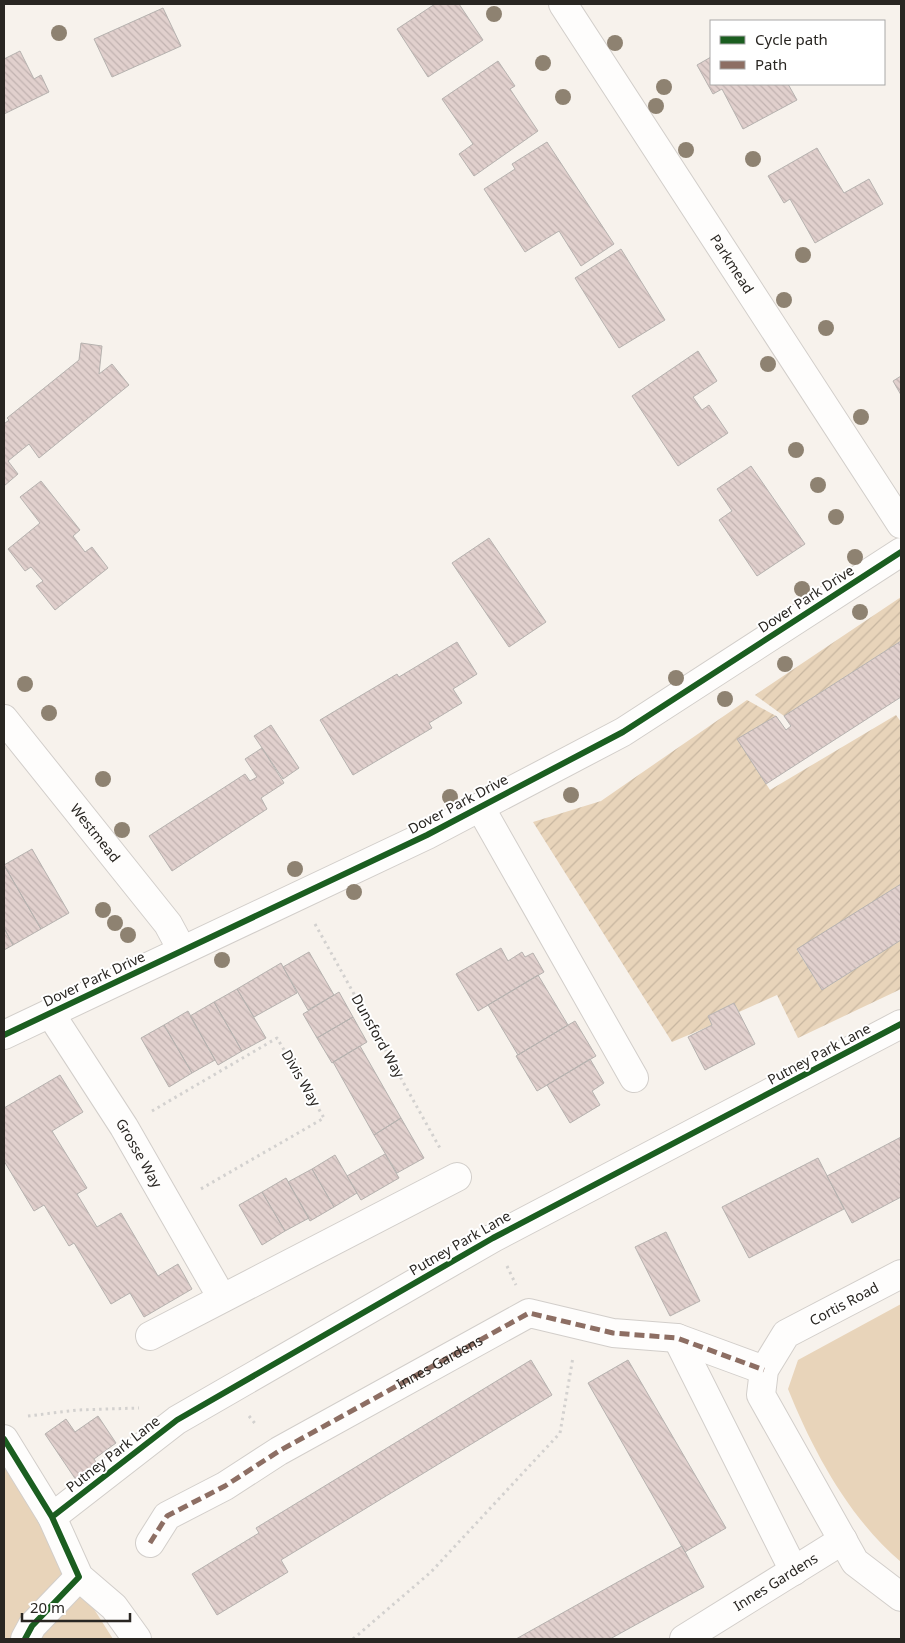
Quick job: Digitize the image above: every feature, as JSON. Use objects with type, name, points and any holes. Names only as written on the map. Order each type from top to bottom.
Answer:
[{"type":"street","name":"Parkmead","points":[[563,4],[901,524]]},
{"type":"street","name":"Dover Park Drive","points":[[4,1035],[427,835],[623,732],[901,552]]},
{"type":"street","name":"Westmead","points":[[4,720],[168,924],[182,950]]},
{"type":"street","points":[[480,807],[634,1078]]},
{"type":"street","name":"Grosse Way","points":[[50,1013],[124,1127],[222,1298]]},
{"type":"street","name":"Putney Park Lane","points":[[52,1517],[177,1420],[229,1392],[493,1238],[901,1024]]},
{"type":"street","points":[[150,1336],[457,1177]]},
{"type":"street","name":"Cortis Road","points":[[764,1370],[786,1334],[901,1274]]},
{"type":"street","points":[[529,1313],[613,1334],[677,1338],[764,1370],[761,1395],[855,1562],[901,1597]]},
{"type":"street","name":"Innes Gardens","points":[[150,1543],[167,1516],[225,1486],[279,1451],[529,1313]]},
{"type":"street","points":[[677,1338],[794,1571]]},
{"type":"street","points":[[4,1439],[52,1517],[79,1577],[114,1607],[137,1639]]},
{"type":"street","name":"Innes Gardens","points":[[684,1639],[710,1632],[794,1571],[843,1540]]},
{"type":"street","points":[[25,1639],[32,1626],[79,1577]]},
{"type":"path","points":[[493,1238],[529,1313]]},
{"type":"path","points":[[353,1639],[431,1572],[560,1433],[578,1324]]},
{"type":"path","points":[[229,1392],[279,1451]]},
{"type":"path","points":[[22,1416],[39,1417],[77,1410],[148,1407],[177,1420]]},
{"type":"shaded area","points":[[901,597],[901,641],[784,716],[755,695]]},
{"type":"shaded area","points":[[747,700],[776,716],[738,739],[770,790],[896,715],[901,722],[901,884],[797,950],[822,990],[901,940],[901,989],[798,1038],[777,995],[739,1012],[734,1003],[708,1016],[712,1025],[672,1042],[533,822],[601,801]]},
{"type":"shaded area","points":[[901,1304],[901,1562],[865,1525],[834,1482],[809,1436],[788,1389],[798,1360]]},
{"type":"shaded area","points":[[4,1467],[113,1639],[4,1639]]},
{"type":"building","points":[[435,4],[459,4],[483,40],[428,77],[397,29]]},
{"type":"building","points":[[163,8],[181,46],[112,77],[94,39]]},
{"type":"building","points":[[20,51],[34,79],[41,75],[49,92],[4,114],[4,59]]},
{"type":"building","points":[[710,58],[710,85],[789,85],[797,100],[743,129],[722,89],[713,94],[697,65]]},
{"type":"building","points":[[498,61],[515,86],[510,89],[538,131],[474,176],[459,154],[473,144],[442,99]]},
{"type":"building","points":[[547,142],[614,244],[581,266],[559,231],[525,252],[484,189],[515,169],[512,164]]},
{"type":"building","points":[[817,148],[844,193],[869,179],[883,204],[815,243],[790,199],[784,203],[768,176]]},
{"type":"building","points":[[621,249],[665,320],[619,348],[575,278]]},
{"type":"building","points":[[81,343],[102,346],[99,374],[112,364],[129,385],[39,458],[29,444],[8,461],[18,474],[4,486],[4,424],[9,420],[7,418],[79,360]]},
{"type":"building","points":[[698,351],[717,381],[693,397],[702,410],[709,405],[728,433],[678,466],[632,396]]},
{"type":"building","points":[[901,376],[901,395],[893,381]]},
{"type":"building","points":[[751,466],[805,544],[757,576],[719,520],[732,511],[717,489]]},
{"type":"building","points":[[41,481],[80,530],[73,536],[85,552],[92,547],[108,568],[55,610],[36,586],[43,581],[31,567],[25,571],[8,549],[40,523],[20,497]]},
{"type":"building","points":[[489,538],[546,622],[509,647],[452,563]]},
{"type":"building","points":[[901,641],[901,697],[766,784],[737,739],[776,716],[786,730],[791,726],[784,716]]},
{"type":"building","points":[[457,642],[477,674],[453,689],[462,703],[429,723],[432,728],[353,775],[320,720],[397,674],[399,677]]},
{"type":"building","points":[[271,725],[299,768],[283,779],[254,736]]},
{"type":"building","points":[[262,748],[284,783],[261,798],[267,809],[172,871],[149,836],[245,774],[250,781],[257,777],[245,759]]},
{"type":"building","points":[[32,849],[69,913],[41,929],[4,865]]},
{"type":"building","points":[[4,865],[41,929],[13,945],[4,928]]},
{"type":"building","points":[[901,884],[901,940],[822,990],[797,949]]},
{"type":"building","points":[[4,928],[13,945],[4,950]]},
{"type":"building","points":[[501,948],[508,961],[522,952],[525,957],[533,953],[544,972],[478,1011],[456,974]]},
{"type":"building","points":[[309,952],[334,995],[308,1010],[283,967]]},
{"type":"building","points":[[281,963],[297,993],[254,1017],[237,989]]},
{"type":"building","points":[[538,975],[568,1025],[518,1055],[488,1005]]},
{"type":"building","points":[[237,989],[266,1038],[242,1051],[214,1002]]},
{"type":"building","points":[[339,992],[353,1017],[317,1038],[303,1014]]},
{"type":"building","points":[[214,1002],[242,1051],[218,1065],[190,1016]]},
{"type":"building","points":[[734,1003],[755,1044],[705,1070],[688,1037],[712,1025],[708,1016]]},
{"type":"building","points":[[188,1011],[215,1060],[192,1073],[164,1025]]},
{"type":"building","points":[[353,1017],[367,1042],[332,1063],[317,1038]]},
{"type":"building","points":[[575,1021],[596,1056],[537,1091],[516,1056]]},
{"type":"building","points":[[164,1025],[192,1073],[169,1087],[141,1038]]},
{"type":"building","points":[[360,1046],[401,1118],[374,1135],[333,1062]]},
{"type":"building","points":[[590,1059],[604,1083],[592,1091],[600,1105],[570,1123],[547,1085]]},
{"type":"building","points":[[60,1075],[83,1112],[52,1131],[87,1188],[77,1194],[97,1227],[121,1213],[158,1276],[178,1264],[192,1289],[144,1317],[130,1293],[111,1304],[74,1243],[69,1246],[44,1205],[34,1211],[4,1161],[4,1108]]},
{"type":"building","points":[[401,1118],[424,1158],[397,1173],[374,1135]]},
{"type":"building","points":[[901,1137],[901,1197],[852,1223],[827,1176]]},
{"type":"building","points":[[385,1154],[399,1178],[361,1200],[347,1176]]},
{"type":"building","points":[[335,1155],[357,1193],[334,1207],[312,1169]]},
{"type":"building","points":[[818,1158],[844,1209],[749,1258],[722,1207]]},
{"type":"building","points":[[312,1169],[334,1207],[310,1221],[288,1182]]},
{"type":"building","points":[[286,1178],[309,1218],[285,1231],[262,1192]]},
{"type":"building","points":[[262,1192],[285,1231],[262,1245],[239,1205]]},
{"type":"building","points":[[666,1232],[700,1301],[670,1316],[635,1247]]},
{"type":"building","points":[[531,1360],[552,1395],[281,1560],[288,1572],[217,1615],[192,1574],[259,1533],[256,1528]]},
{"type":"building","points":[[628,1360],[726,1528],[685,1552],[588,1383]]},
{"type":"building","points":[[98,1416],[116,1443],[94,1459],[98,1465],[76,1480],[45,1434],[66,1419],[75,1432]]},
{"type":"building","points":[[682,1546],[704,1587],[610,1639],[516,1639]]},
{"type":"marked path","points":[[150,1543],[167,1516],[225,1486],[279,1451],[529,1313],[613,1333],[677,1338],[764,1370]]},
{"type":"cycle path","points":[[4,1035],[427,835],[623,732],[901,552]]},
{"type":"cycle path","points":[[52,1517],[177,1420],[493,1238],[901,1024]]},
{"type":"cycle path","points":[[4,1439],[52,1517],[79,1577],[32,1626],[25,1639]]}]
